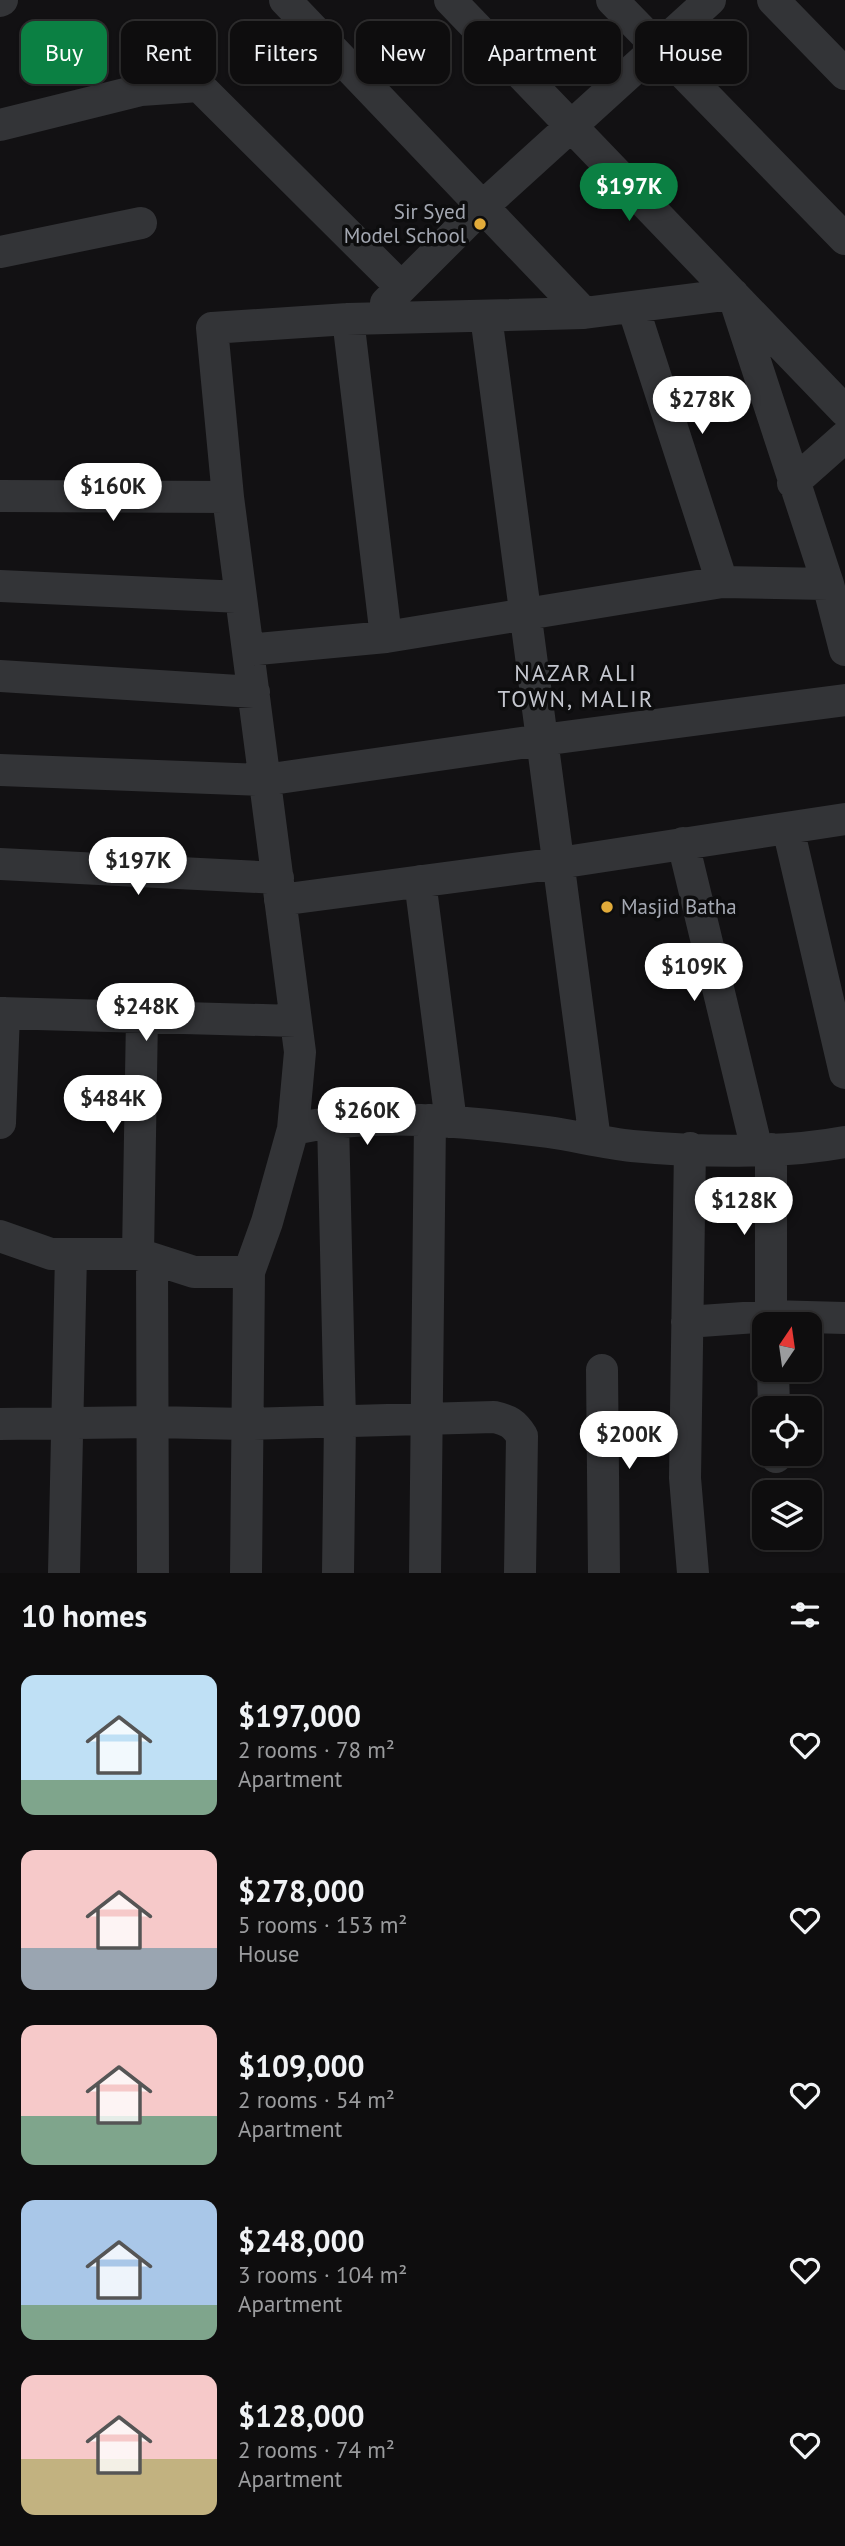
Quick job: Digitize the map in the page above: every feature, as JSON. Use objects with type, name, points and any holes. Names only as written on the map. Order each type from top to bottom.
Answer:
[{"type":"street","points":[[285,0],[584,313]]},
{"type":"street","points":[[450,0],[845,411]]},
{"type":"street","points":[[612,0],[635,24]]},
{"type":"street","points":[[687,21],[710,0]]},
{"type":"street","points":[[773,0],[845,74]]},
{"type":"street","points":[[359,319],[401,287],[481,208],[635,68]]},
{"type":"street","points":[[694,84],[845,239]]},
{"type":"street","points":[[0,125],[141,90],[199,86],[401,287]]},
{"type":"street","points":[[0,252],[141,223]]},
{"type":"street","points":[[246,1573],[249,1272],[267,1222],[293,1129],[300,1052],[228,497],[212,328],[359,319],[584,313],[733,294]]},
{"type":"street","points":[[733,294],[828,584],[845,650]]},
{"type":"street","points":[[633,307],[722,582]]},
{"type":"street","points":[[486,316],[595,1140]]},
{"type":"street","points":[[359,319],[386,637]]},
{"type":"street","points":[[793,482],[845,437]]},
{"type":"street","points":[[0,496],[228,497]]},
{"type":"street","points":[[248,650],[386,637],[722,582],[828,584]]},
{"type":"street","points":[[0,586],[241,597]]},
{"type":"street","points":[[0,676],[254,692]]},
{"type":"street","points":[[0,770],[265,780],[845,699]]},
{"type":"street","points":[[0,864],[279,889],[420,881],[559,863],[845,819]]},
{"type":"street","points":[[788,828],[845,1073]]},
{"type":"street","points":[[683,844],[764,1150],[771,1312]]},
{"type":"street","points":[[420,881],[441,1121],[428,1419],[425,1573]]},
{"type":"street","points":[[0,1123],[2,1013],[296,1021]]},
{"type":"street","points":[[142,1017],[145,1256],[153,1422],[153,1573]]},
{"type":"street","points":[[293,1129],[333,1121],[441,1121],[548,1132],[632,1146],[764,1150],[845,1142]]},
{"type":"street","points":[[333,1121],[340,1421],[338,1573]]},
{"type":"street","points":[[690,1148],[685,1478],[693,1573]]},
{"type":"street","points":[[0,1236],[51,1254],[145,1256],[194,1272],[249,1272]]},
{"type":"street","points":[[64,1573],[71,1254]]},
{"type":"street","points":[[822,1319],[845,1318]]},
{"type":"street","points":[[687,1322],[752,1320]]},
{"type":"street","points":[[602,1370],[604,1573]]},
{"type":"street","points":[[0,1424],[246,1424],[494,1417],[516,1425],[522,1436],[520,1573]]},
{"type":"place","name":"Sir Syed Model School","points":[[480,224]]},
{"type":"place","name":"Masjid Batha","points":[[607,907]]},
{"type":"district","name":"NAZAR ALI TOWN, MALIR","points":[[576,686]]}]
